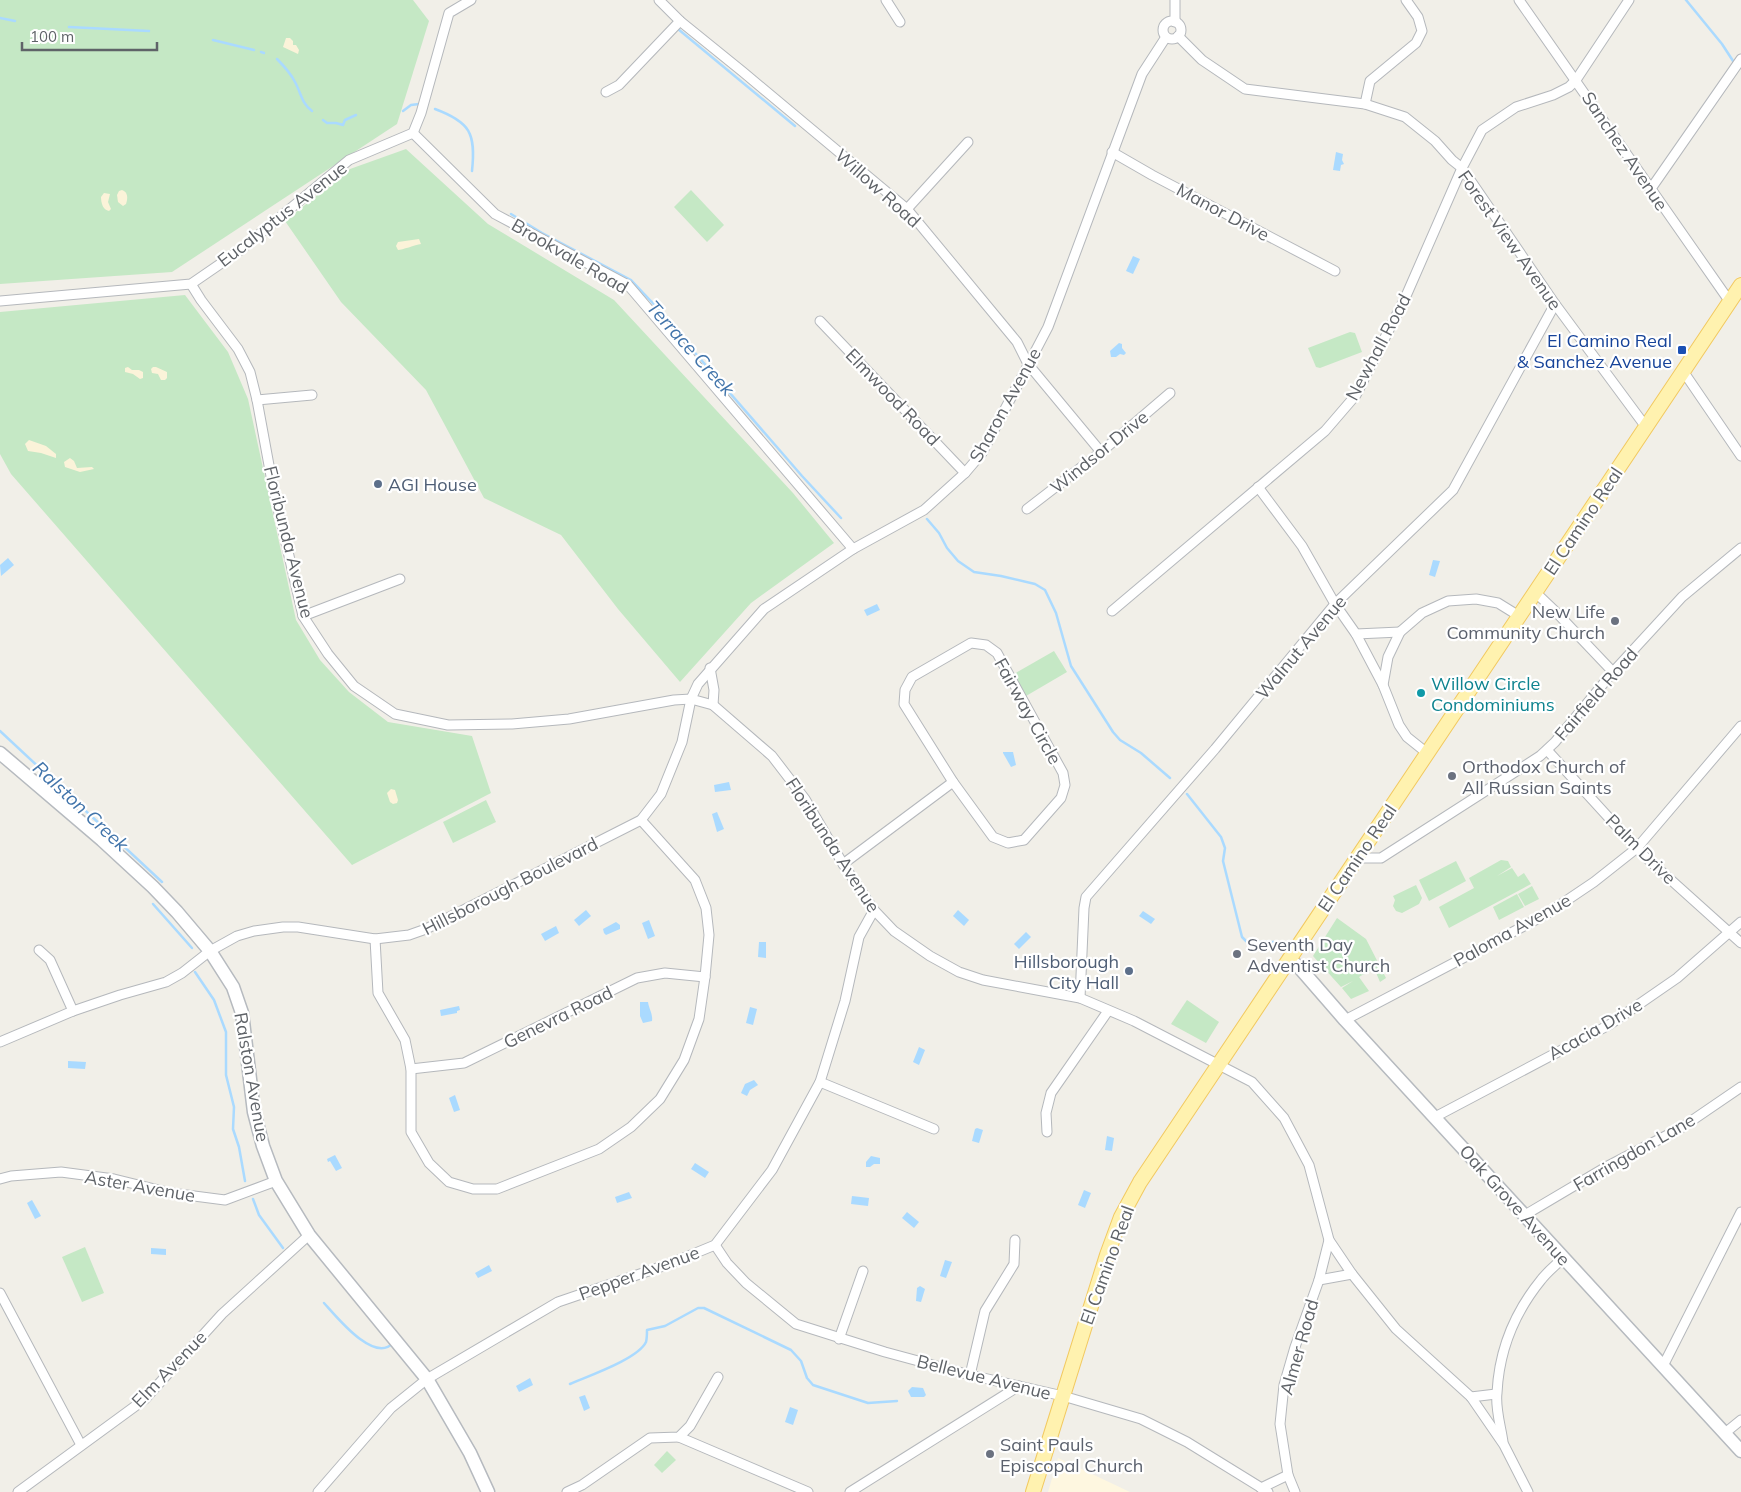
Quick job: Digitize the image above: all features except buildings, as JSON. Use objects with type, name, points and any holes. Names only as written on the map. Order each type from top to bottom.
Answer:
[{"type":"main road","name":"El Camino Real","points":[[1033,1492],[1107,1255],[1121,1217],[1140,1182],[1741,285]]},
{"type":"street","points":[[413,133],[421,113],[449,13],[470,0]]},
{"type":"street","name":"Willow Road","points":[[659,0],[680,21],[907,209],[1017,342],[1028,364],[1101,452]]},
{"type":"street","points":[[886,0],[900,22]]},
{"type":"street","points":[[1175,0],[1175,22]]},
{"type":"street","points":[[1365,104],[1370,80],[1416,43],[1422,31],[1418,17],[1406,0]]},
{"type":"street","name":"Sanchez Avenue","points":[[1520,0],[1650,190],[1730,302]]},
{"type":"street","points":[[1576,80],[1630,0]]},
{"type":"street","points":[[606,92],[619,85],[680,21]]},
{"type":"street","points":[[1169,21],[1175,22],[1181,28],[1178,36],[1171,39],[1163,33],[1163,27],[1169,21]]},
{"type":"street","name":"Forest View Avenue","points":[[1178,36],[1202,60],[1245,89],[1365,104],[1405,117],[1435,141],[1462,168],[1555,304],[1646,427]]},
{"type":"street","name":"Sharon Avenue","points":[[691,699],[698,684],[710,668],[764,609],[853,549],[924,510],[965,473],[982,453],[1048,327],[1142,74],[1166,37]]},
{"type":"street","points":[[1650,190],[1740,60]]},
{"type":"street","name":"Newhall Road","points":[[1112,611],[1325,431],[1356,396],[1406,296],[1462,168],[1482,130],[1516,107],[1553,95],[1569,87],[1576,80]]},
{"type":"street","name":"Eucalyptus Avenue","points":[[0,301],[191,284],[239,251],[349,160],[413,133]]},
{"type":"street","name":"Brookvale Road","points":[[413,133],[495,214],[628,285],[853,549]]},
{"type":"street","points":[[907,209],[968,142]]},
{"type":"street","name":"Manor Drive","points":[[1112,152],[1335,271]]},
{"type":"street","name":"Floribunda Avenue","points":[[191,284],[200,300],[238,349],[250,372],[273,487],[304,616],[328,654],[354,686],[395,714],[448,725],[512,724],[569,719],[674,700],[691,699],[713,705],[772,756],[805,799],[843,864],[874,910],[902,936],[930,956],[959,972],[983,980],[1080,998],[1134,1021],[1252,1082],[1284,1118],[1309,1165],[1329,1240],[1352,1274],[1396,1329],[1471,1398],[1504,1445],[1528,1492]]},
{"type":"street","name":"Walnut Avenue","points":[[1080,998],[1086,898],[1215,749],[1335,604],[1453,490],[1555,304]]},
{"type":"street","name":"Elmwood Road","points":[[820,321],[965,473]]},
{"type":"street","points":[[1683,371],[1741,456]]},
{"type":"street","name":"Windsor Drive","points":[[1028,510],[1101,452],[1170,393]]},
{"type":"street","points":[[257,400],[312,395]]},
{"type":"street","points":[[1258,487],[1302,546],[1335,604],[1356,634],[1382,685],[1399,725],[1407,737],[1427,753]]},
{"type":"street","name":"Fairfield Road","points":[[1357,858],[1381,858],[1540,756],[1613,672],[1682,597],[1741,548]]},
{"type":"street","points":[[304,616],[400,579]]},
{"type":"street","points":[[1535,592],[1613,672]]},
{"type":"street","points":[[1382,685],[1388,657],[1400,632],[1422,613],[1448,601],[1476,599],[1498,603],[1519,616]]},
{"type":"street","points":[[1356,634],[1400,632]]},
{"type":"street","name":"Fairway Circle","points":[[971,643],[986,645],[997,653],[1063,773],[1065,785],[1061,798],[1024,840],[1008,842],[993,837],[953,782],[904,704],[905,690],[912,676],[945,656],[971,643]]},
{"type":"street","points":[[710,668],[714,690],[713,705]]},
{"type":"street","name":"Hillsborough Boulevard","points":[[0,1042],[73,1011],[166,982],[182,973],[210,951],[237,936],[254,931],[298,927],[375,939],[409,935],[426,929],[641,820],[661,794],[682,742],[691,699]]},
{"type":"street","name":"Paloma Avenue","points":[[1345,1020],[1545,915],[1594,882],[1637,848],[1741,726]]},
{"type":"street","name":"Palm Drive","points":[[1547,750],[1637,848],[1741,943]]},
{"type":"street","name":"Ralston Avenue","points":[[0,753],[102,840],[153,887],[200,937],[210,951],[233,987],[242,1013],[254,1112],[263,1146],[276,1181],[309,1234],[427,1378],[470,1453],[488,1492]]},
{"type":"street","points":[[843,864],[953,782]]},
{"type":"street","points":[[375,939],[378,993],[405,1040],[411,1069],[411,1132],[429,1163],[449,1182],[473,1189],[497,1189],[599,1149],[631,1127],[660,1099],[684,1060],[699,1019],[705,977],[709,935],[706,908],[695,880],[641,820]]},
{"type":"street","name":"Pepper Avenue","points":[[318,1492],[391,1408],[427,1378],[558,1302],[669,1264],[715,1244],[772,1170],[820,1082],[845,1000],[859,937],[874,910]]},
{"type":"street","name":"Acacia Drive","points":[[1434,1116],[1609,1025],[1677,978],[1741,922]]},
{"type":"street","points":[[39,950],[50,960],[73,1011]]},
{"type":"street","name":"Oak Grove Avenue","points":[[1289,959],[1298,966],[1345,1020],[1741,1452]]},
{"type":"street","name":"Genevra Road","points":[[411,1069],[464,1063],[637,978],[665,973],[705,977]]},
{"type":"street","points":[[1047,1132],[1046,1113],[1051,1094],[1108,1011]]},
{"type":"street","points":[[820,1082],[934,1129]]},
{"type":"street","name":"Farringdon Lane","points":[[1525,1216],[1606,1167],[1681,1128],[1741,1087]]},
{"type":"street","name":"Aster Avenue","points":[[0,1179],[11,1176],[61,1172],[114,1179],[171,1193],[225,1200],[276,1181]]},
{"type":"street","points":[[1663,1366],[1741,1212]]},
{"type":"street","name":"Elm Avenue","points":[[18,1492],[145,1399],[222,1314],[309,1234]]},
{"type":"street","points":[[970,1375],[984,1311],[1014,1264],[1015,1240]]},
{"type":"street","name":"Almer Road","points":[[1295,1492],[1288,1475],[1280,1424],[1284,1385],[1319,1280],[1329,1240]]},
{"type":"street","name":"Bellevue Avenue","points":[[715,1244],[727,1263],[746,1283],[796,1324],[839,1339],[970,1375],[1063,1396],[1141,1420],[1187,1442],[1265,1490]]},
{"type":"street","points":[[1504,1445],[1496,1394],[1503,1352],[1511,1328],[1525,1302],[1542,1278],[1563,1258]]},
{"type":"street","points":[[839,1339],[863,1271]]},
{"type":"street","name":"Almer Road","points":[[1319,1280],[1352,1274]]},
{"type":"street","points":[[0,1293],[81,1445]]},
{"type":"street","points":[[679,1437],[690,1426],[718,1377]]},
{"type":"street","points":[[850,1492],[1019,1386]]},
{"type":"street","points":[[1471,1398],[1496,1394]]},
{"type":"street","points":[[1725,1433],[1741,1420]]},
{"type":"street","points":[[567,1492],[582,1485],[650,1438],[679,1437],[808,1492]]},
{"type":"street","points":[[1265,1490],[1288,1475]]},
{"type":"shaded area","points":[[1058,1458],[1130,1492],[1048,1492]]},
{"type":"green space","points":[[0,0],[413,0],[429,21],[397,124],[172,272],[0,284]]},
{"type":"green space","points":[[406,149],[488,224],[614,300],[793,493],[834,543],[751,603],[680,682],[618,609],[561,535],[484,498],[426,390],[341,302],[285,221],[350,169]]},
{"type":"green space","points":[[691,190],[724,225],[707,242],[674,207]]},
{"type":"green space","points":[[185,295],[228,352],[248,399],[296,620],[320,660],[349,692],[388,722],[472,736],[491,793],[352,865],[11,474],[0,454],[0,312]]},
{"type":"green space","points":[[1350,332],[1355,333],[1362,352],[1320,368],[1316,367],[1308,348]]},
{"type":"green space","points":[[1054,651],[1067,672],[1026,696],[1014,674]]},
{"type":"green space","points":[[486,800],[496,822],[453,843],[443,822]]},
{"type":"green space","points":[[1501,860],[1508,861],[1511,867],[1497,876],[1512,868],[1518,877],[1524,873],[1531,884],[1449,928],[1439,907],[1474,888],[1469,878]]},
{"type":"green space","points":[[1456,861],[1466,881],[1429,901],[1419,880]]},
{"type":"green space","points":[[1416,885],[1422,898],[1419,904],[1402,913],[1396,911],[1393,906],[1395,900],[1393,896]]},
{"type":"green space","points":[[1532,886],[1539,899],[1525,906],[1518,894]]},
{"type":"green space","points":[[1517,894],[1524,907],[1499,920],[1493,907]]},
{"type":"green space","points":[[1337,918],[1366,939],[1386,978],[1380,982],[1374,968],[1359,977],[1369,991],[1351,999],[1342,988],[1353,981],[1341,987],[1313,956]]},
{"type":"green space","points":[[1187,1000],[1219,1022],[1206,1043],[1171,1024]]},
{"type":"green space","points":[[85,1247],[104,1293],[82,1302],[62,1257]]},
{"type":"green space","points":[[667,1451],[676,1460],[662,1473],[654,1465]]},
{"type":"sand","points":[[286,38],[290,38],[293,41],[293,45],[296,45],[299,50],[298,54],[283,47]]},
{"type":"sand","points":[[122,190],[127,197],[126,204],[123,206],[118,202],[117,195]]},
{"type":"sand","points":[[104,193],[110,194],[108,202],[111,209],[109,211],[102,204],[101,197]]},
{"type":"sand","points":[[419,239],[421,244],[398,250],[396,246],[398,242]]},
{"type":"sand","points":[[128,367],[132,370],[143,372],[143,378],[140,379],[133,374],[125,372],[125,368]]},
{"type":"sand","points":[[153,367],[167,372],[167,378],[161,380],[158,374],[152,373],[151,369]]},
{"type":"sand","points":[[29,440],[46,446],[56,454],[56,458],[28,451],[25,444]]},
{"type":"sand","points":[[70,458],[74,461],[77,468],[92,467],[94,469],[80,472],[65,467],[64,462]]},
{"type":"sand","points":[[391,789],[395,790],[397,803],[393,804],[390,802],[387,793]]},
{"type":"water","points":[[1336,152],[1343,154],[1342,160],[1344,164],[1341,165],[1340,171],[1333,170]]},
{"type":"water","points":[[1133,256],[1140,259],[1133,274],[1126,271]]},
{"type":"water","points":[[1119,343],[1122,344],[1122,348],[1126,353],[1111,357],[1110,351]]},
{"type":"water","points":[[8,558],[14,565],[1,576],[0,565]]},
{"type":"water","points":[[1433,560],[1440,561],[1435,577],[1429,575]]},
{"type":"water","points":[[877,604],[880,610],[867,616],[864,610]]},
{"type":"water","points":[[1003,752],[1013,752],[1016,765],[1011,767]]},
{"type":"water","points":[[729,782],[731,790],[715,792],[714,785]]},
{"type":"water","points":[[717,812],[724,829],[717,832],[712,814]]},
{"type":"water","points":[[586,910],[591,916],[579,926],[574,920]]},
{"type":"water","points":[[958,910],[969,920],[964,926],[953,916]]},
{"type":"water","points":[[1143,911],[1155,919],[1151,924],[1139,916]]},
{"type":"water","points":[[649,920],[655,936],[648,939],[642,923]]},
{"type":"water","points":[[616,922],[620,925],[620,929],[606,935],[603,929]]},
{"type":"water","points":[[556,926],[559,933],[545,941],[541,934]]},
{"type":"water","points":[[1026,932],[1031,937],[1019,949],[1014,944]]},
{"type":"water","points":[[759,942],[766,942],[766,958],[758,957]]},
{"type":"water","points":[[640,1002],[648,1002],[652,1021],[643,1023],[640,1016]]},
{"type":"water","points":[[459,1006],[460,1010],[457,1013],[441,1016],[440,1010]]},
{"type":"water","points":[[750,1007],[757,1009],[753,1025],[746,1023]]},
{"type":"water","points":[[919,1047],[925,1050],[919,1065],[913,1062]]},
{"type":"water","points":[[68,1061],[86,1062],[85,1069],[68,1068]]},
{"type":"water","points":[[754,1080],[758,1085],[750,1090],[747,1096],[741,1093],[745,1084]]},
{"type":"water","points":[[455,1095],[460,1110],[454,1112],[449,1098]]},
{"type":"water","points":[[975,1129],[983,1130],[979,1143],[972,1141]]},
{"type":"water","points":[[1107,1136],[1114,1138],[1112,1151],[1105,1150]]},
{"type":"water","points":[[335,1155],[342,1168],[336,1171],[327,1159]]},
{"type":"water","points":[[871,1156],[880,1158],[880,1164],[866,1167],[866,1162]]},
{"type":"water","points":[[695,1163],[709,1172],[705,1178],[691,1169]]},
{"type":"water","points":[[1084,1190],[1091,1193],[1085,1208],[1078,1205]]},
{"type":"water","points":[[629,1192],[632,1198],[617,1203],[615,1197]]},
{"type":"water","points":[[852,1196],[869,1198],[868,1206],[851,1204]]},
{"type":"water","points":[[32,1200],[41,1216],[35,1219],[27,1203]]},
{"type":"water","points":[[907,1212],[919,1222],[914,1228],[902,1218]]},
{"type":"water","points":[[151,1248],[166,1249],[166,1255],[151,1254]]},
{"type":"water","points":[[945,1260],[952,1262],[946,1278],[940,1276]]},
{"type":"water","points":[[489,1265],[492,1271],[478,1278],[475,1273]]},
{"type":"water","points":[[920,1286],[925,1289],[921,1302],[916,1301],[917,1288]]},
{"type":"water","points":[[530,1378],[533,1385],[519,1392],[516,1386]]},
{"type":"water","points":[[912,1387],[923,1388],[926,1395],[924,1397],[911,1397],[908,1391]]},
{"type":"water","points":[[585,1395],[590,1408],[584,1411],[579,1397]]},
{"type":"water","points":[[790,1407],[798,1410],[793,1425],[785,1422]]},
{"type":"waterway","points":[[1686,0],[1722,44],[1735,64]]},
{"type":"waterway","name":"Terrace Creek","points":[[0,18],[15,21]]},
{"type":"waterway","name":"Terrace Creek","points":[[69,27],[149,31]]},
{"type":"waterway","points":[[678,29],[795,126]]},
{"type":"waterway","name":"Terrace Creek","points":[[213,40],[254,50]]},
{"type":"waterway","name":"Terrace Creek","points":[[277,59],[285,67],[304,102],[312,111]]},
{"type":"waterway","name":"Terrace Creek","points":[[403,111],[411,105],[419,104]]},
{"type":"waterway","name":"Terrace Creek","points":[[435,109],[456,119],[468,131],[473,147],[472,171]]},
{"type":"waterway","name":"Terrace Creek","points":[[323,120],[327,123],[343,125],[345,120],[356,115]]},
{"type":"waterway","name":"Terrace Creek","points":[[511,214],[542,233],[631,280],[664,315],[802,476],[841,518]]},
{"type":"waterway","name":"Terrace Creek","points":[[927,519],[958,561],[974,572],[1035,584],[1045,590],[1056,613],[1071,666],[1113,732],[1120,740],[1141,753],[1170,778]]},
{"type":"waterway","name":"Ralston Creek","points":[[0,731],[162,882]]},
{"type":"waterway","name":"Terrace Creek","points":[[1187,794],[1221,837],[1225,848],[1223,861],[1242,937],[1247,942],[1277,942]]},
{"type":"waterway","name":"Ralston Creek","points":[[153,904],[192,948]]},
{"type":"waterway","name":"Ralston Creek","points":[[195,972],[214,1000],[226,1032],[226,1075],[234,1107],[233,1129],[239,1147],[245,1181]]},
{"type":"waterway","name":"Ralston Creek","points":[[253,1199],[259,1215],[283,1248]]},
{"type":"waterway","name":"Ralston Creek","points":[[324,1303],[346,1327],[366,1343],[385,1348],[393,1343]]},
{"type":"waterway","name":"Ralston Creek","points":[[570,1384],[633,1355],[646,1342],[647,1330],[665,1326],[698,1308],[704,1308],[791,1350],[801,1361],[807,1378],[813,1385],[868,1403],[897,1401]]},
{"type":"place","name":"El Camino Real & Sanchez Avenue","points":[[1682,350]]},
{"type":"place","name":"AGI House","points":[[378,484]]},
{"type":"place","name":"New Life Community Church","points":[[1615,621]]},
{"type":"place","name":"Willow Circle Condominiums","points":[[1421,693]]},
{"type":"place","name":"Orthodox Church of All Russian Saints","points":[[1452,776]]},
{"type":"place","name":"Seventh Day Adventist Church","points":[[1237,954]]},
{"type":"place","name":"Hillsborough City Hall","points":[[1129,971]]},
{"type":"place","name":"Saint Pauls Episcopal Church","points":[[990,1454]]}]
